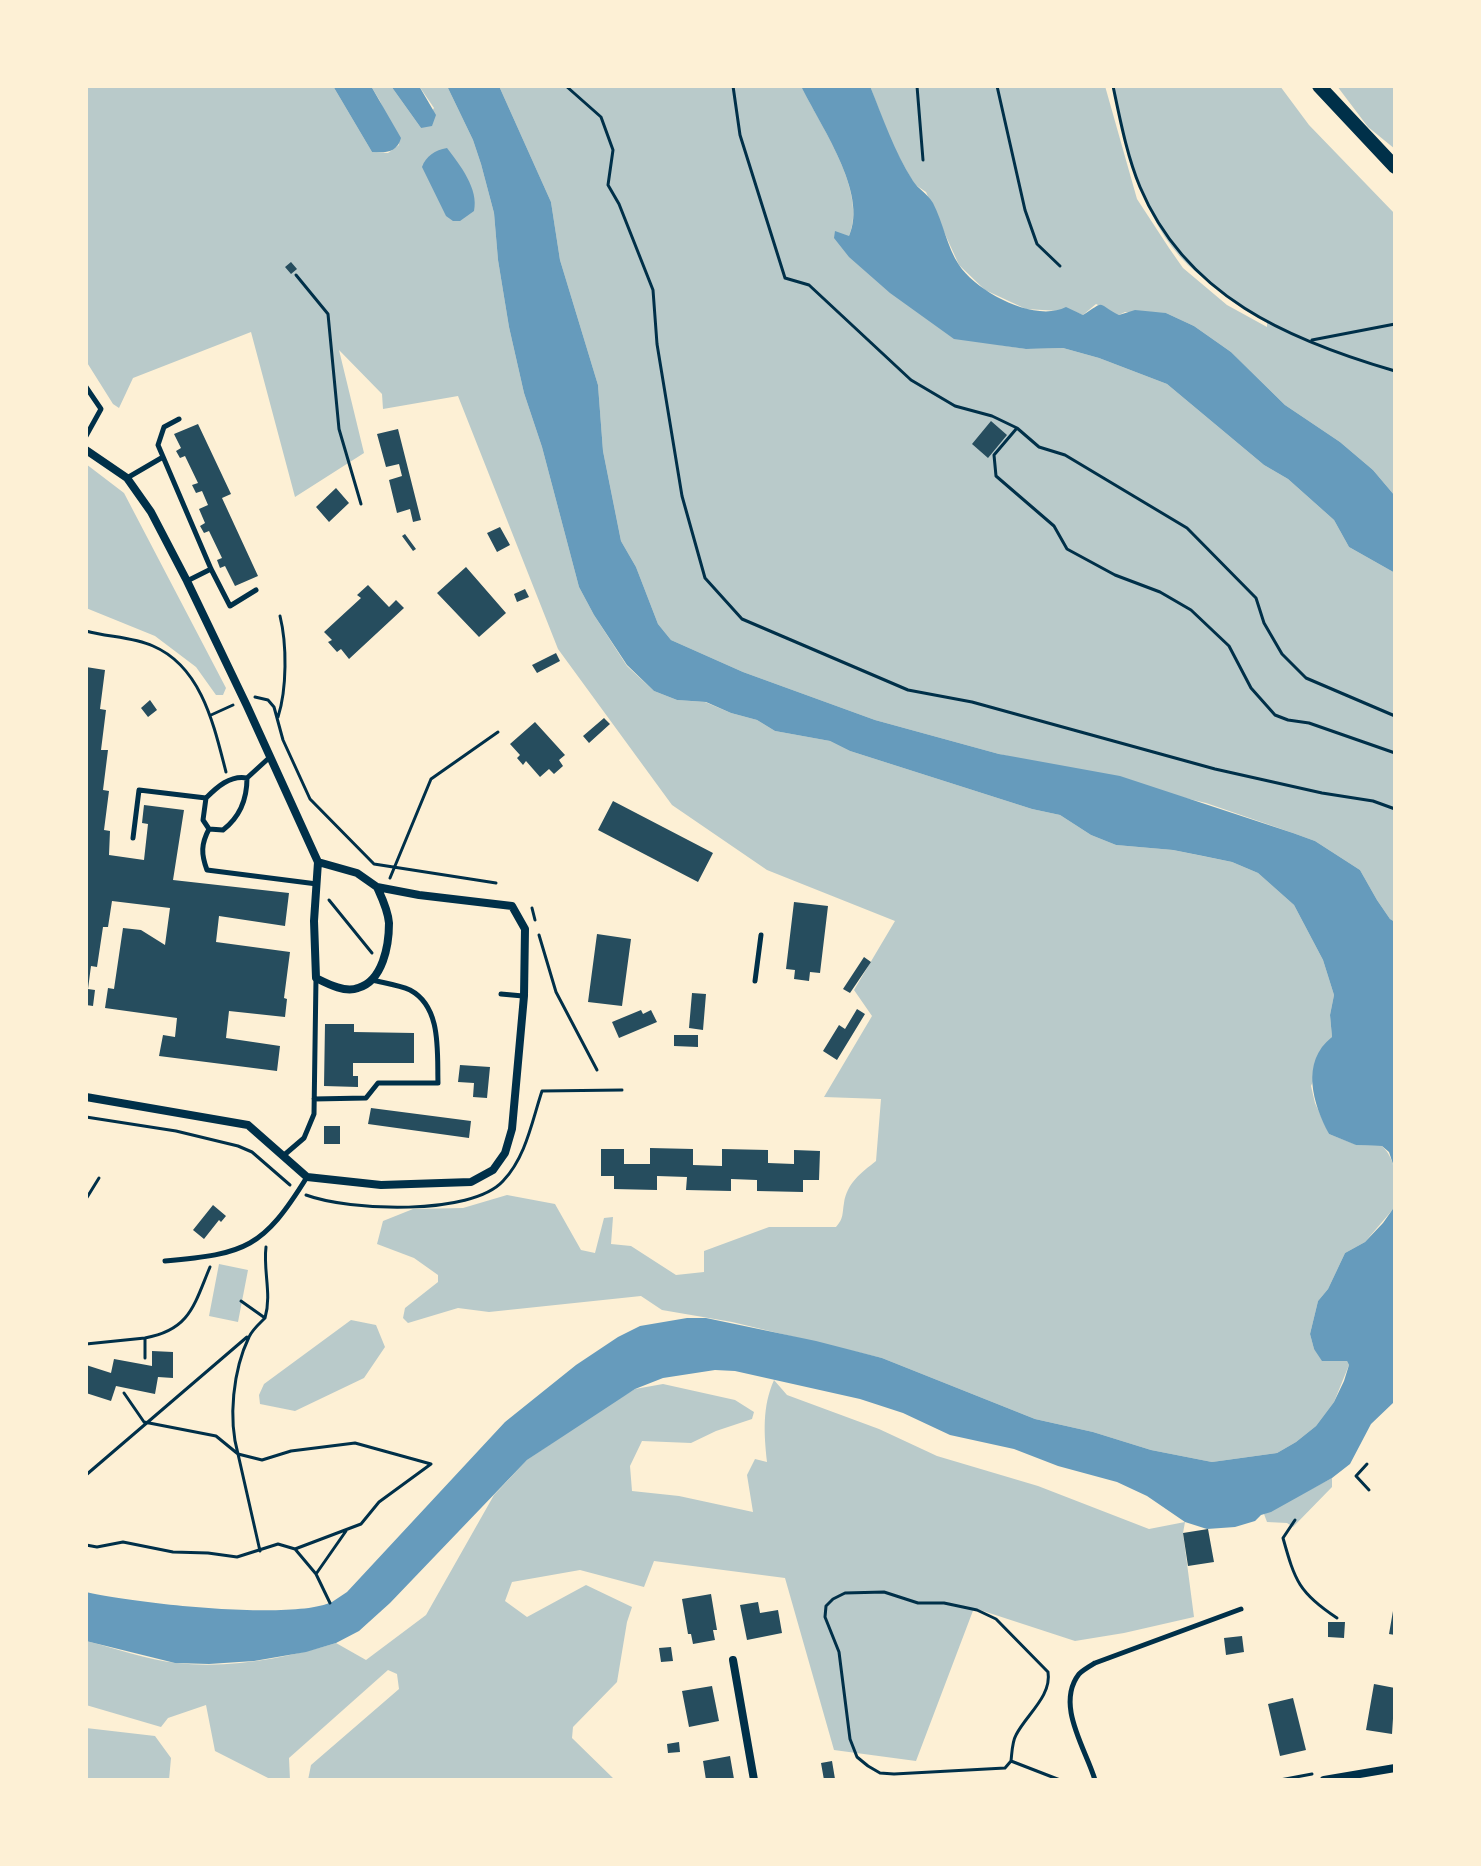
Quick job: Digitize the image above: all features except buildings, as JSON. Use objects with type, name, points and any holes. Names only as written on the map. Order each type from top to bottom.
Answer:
[{"type":"main road","points":[[1319,86],[1395,167]]},
{"type":"street","points":[[86,450],[127,478],[151,512],[245,700],[318,862],[314,946],[316,978],[333,987],[357,989],[372,980],[382,965],[389,923],[377,887]]},
{"type":"street","points":[[86,1097],[248,1125],[307,1177],[381,1185],[471,1182],[493,1170],[505,1153],[512,1129],[524,996],[525,929],[512,906],[377,887],[357,873],[318,862]]},
{"type":"street","points":[[733,1660],[754,1780]]},
{"type":"street","points":[[1324,1780],[1395,1768]]},
{"type":"lane","points":[[86,387],[101,409],[86,436]]},
{"type":"lane","points":[[179,419],[164,427],[158,445],[211,569],[230,606],[256,590]]},
{"type":"lane","points":[[127,478],[163,457]]},
{"type":"lane","points":[[187,581],[211,569]]},
{"type":"lane","points":[[209,829],[223,830],[233,822],[242,809],[247,778],[270,756]]},
{"type":"lane","points":[[209,829],[203,820],[206,798],[229,780],[247,778]]},
{"type":"lane","points":[[133,838],[139,790],[206,798]]},
{"type":"lane","points":[[209,829],[201,855],[207,870],[317,884]]},
{"type":"lane","points":[[755,981],[761,935]]},
{"type":"lane","points":[[283,1156],[304,1138],[314,1114],[316,978]]},
{"type":"lane","points":[[314,1099],[366,1098],[378,1083],[438,1083],[435,1031],[429,1007],[410,990],[372,980]]},
{"type":"lane","points":[[501,994],[524,996]]},
{"type":"lane","points":[[165,1261],[214,1257],[240,1250],[268,1231],[307,1177]]},
{"type":"lane","points":[[1095,1780],[1072,1716],[1070,1696],[1079,1674],[1095,1663],[1241,1609]]},
{"type":"path","points":[[566,86],[601,117],[613,150],[608,185],[619,204],[653,290],[657,344],[682,496],[705,578],[742,619],[908,690],[972,702],[1215,769],[1373,801],[1395,809]]},
{"type":"path","points":[[733,86],[740,135],[785,278],[809,285],[911,380],[955,406],[992,416],[1017,428],[1039,447],[1065,455],[1187,528],[1256,598],[1264,623],[1282,654],[1306,678],[1395,716]]},
{"type":"path","points":[[917,86],[923,160]]},
{"type":"path","points":[[997,86],[1025,210],[1037,244],[1060,266]]},
{"type":"path","points":[[1113,86],[1139,186],[1162,230],[1187,263],[1230,299],[1268,323],[1348,357],[1395,371]]},
{"type":"path","points":[[296,275],[328,314],[339,429],[361,504]]},
{"type":"path","points":[[1309,341],[1395,324]]},
{"type":"path","points":[[1017,428],[994,455],[996,476],[1054,526],[1067,549],[1115,575],[1160,592],[1191,610],[1229,646],[1251,688],[1275,715],[1309,723],[1395,753]]},
{"type":"path","points":[[280,616],[285,649],[278,717],[283,740],[310,799],[374,864],[496,883]]},
{"type":"path","points":[[86,631],[153,645],[171,657],[195,682],[211,715],[229,780]]},
{"type":"path","points":[[211,715],[260,697],[268,700],[278,717]]},
{"type":"path","points":[[377,887],[393,876],[431,779],[498,732]]},
{"type":"path","points":[[317,884],[382,965]]},
{"type":"path","points":[[532,908],[556,992],[597,1070]]},
{"type":"path","points":[[86,1117],[176,1131],[238,1146],[252,1152],[298,1192],[331,1202],[410,1208],[467,1201],[491,1193],[519,1160],[542,1091],[622,1090]]},
{"type":"path","points":[[86,1199],[99,1178]]},
{"type":"path","points":[[86,1475],[265,1318],[269,1303],[264,1258],[268,1231]]},
{"type":"path","points":[[86,1344],[162,1335],[181,1324],[190,1314],[214,1257]]},
{"type":"path","points":[[241,1301],[265,1318]]},
{"type":"path","points":[[249,1335],[238,1372],[232,1433],[260,1551]]},
{"type":"path","points":[[145,1338],[145,1358]]},
{"type":"path","points":[[124,1393],[144,1422],[216,1436],[238,1454],[262,1460],[291,1451],[355,1443],[431,1464],[379,1502],[361,1524],[295,1549]]},
{"type":"path","points":[[1367,1464],[1356,1476],[1369,1490]]},
{"type":"path","points":[[1295,1520],[1283,1538],[1291,1565],[1305,1595],[1337,1618]]},
{"type":"path","points":[[316,1574],[347,1531]]},
{"type":"path","points":[[86,1545],[97,1547],[123,1542],[173,1552],[237,1557],[278,1544],[295,1549],[316,1574],[330,1603]]},
{"type":"path","points":[[884,1592],[918,1603],[959,1605],[996,1619],[1048,1672],[1049,1678],[1047,1688],[1014,1737],[1011,1761],[1005,1768],[989,1771],[894,1774],[880,1773],[857,1757],[850,1739],[839,1652],[825,1617],[826,1606],[845,1593],[884,1592]]},
{"type":"path","points":[[1011,1761],[1060,1780]]},
{"type":"shaded area","points":[[86,86],[333,86],[372,152],[388,153],[399,145],[371,86],[391,86],[421,128],[434,108],[419,86],[447,86],[473,140],[494,213],[509,327],[524,393],[542,447],[579,587],[627,666],[654,691],[677,700],[705,702],[757,720],[775,731],[830,741],[850,751],[1032,809],[1060,815],[1091,835],[1116,845],[1173,850],[1232,862],[1258,873],[1294,905],[1323,960],[1334,995],[1330,1015],[1332,1037],[1311,1086],[1315,1103],[1329,1134],[1357,1145],[1382,1146],[1391,1159],[1396,1183],[1394,1208],[1365,1242],[1345,1253],[1328,1289],[1318,1301],[1310,1334],[1314,1349],[1335,1361],[1347,1361],[1349,1365],[1334,1402],[1316,1426],[1277,1453],[1212,1462],[1151,1450],[1093,1432],[1035,1419],[882,1358],[732,1322],[662,1310],[641,1296],[489,1312],[458,1308],[408,1323],[403,1318],[405,1308],[438,1282],[438,1275],[414,1258],[377,1244],[383,1221],[413,1209],[463,1208],[507,1195],[555,1204],[581,1250],[595,1253],[604,1218],[613,1217],[611,1244],[631,1246],[676,1275],[704,1272],[704,1251],[769,1227],[836,1227],[842,1218],[851,1184],[876,1161],[881,1099],[824,1097],[872,1016],[854,990],[895,921],[767,870],[672,805],[558,649],[458,396],[383,409],[382,394],[339,350],[364,453],[295,497],[251,332],[133,378],[119,408],[113,404],[86,361]]},
{"type":"shaded area","points":[[499,86],[801,86],[830,139],[847,179],[853,219],[849,236],[1000,345],[1026,349],[1063,348],[1167,384],[1264,465],[1288,479],[1334,520],[1349,547],[1395,573],[1395,922],[1377,900],[1360,870],[1315,841],[1206,803],[999,754],[875,720],[743,672],[671,640],[658,624],[636,567],[621,541],[603,451],[598,385],[560,260],[551,202]]},
{"type":"shaded area","points":[[870,86],[1105,86],[1137,199],[1169,248],[1183,268],[1227,305],[1267,327],[1267,323],[1188,265],[1158,226],[1138,181],[1113,86],[1280,86],[1309,125],[1395,214],[1395,496],[1373,470],[1340,442],[1285,405],[1231,352],[1194,326],[1166,313],[1125,312],[1119,315],[1096,304],[1083,315],[1026,309],[985,290],[959,265],[926,192],[914,184],[891,142]]},
{"type":"shaded area","points":[[1337,86],[1395,86],[1395,149],[1368,127]]},
{"type":"shaded area","points":[[86,464],[124,493],[226,688],[223,695],[216,695],[196,667],[155,636],[86,608]]},
{"type":"shaded area","points":[[219,1264],[248,1270],[238,1322],[209,1316]]},
{"type":"shaded area","points":[[351,1320],[376,1325],[385,1347],[364,1378],[295,1411],[260,1404],[259,1395],[264,1384]]},
{"type":"shaded area","points":[[774,1380],[787,1395],[879,1429],[937,1456],[1038,1486],[1149,1529],[1185,1522],[1183,1533],[1194,1617],[1075,1641],[974,1608],[916,1761],[834,1750],[785,1578],[654,1561],[644,1587],[580,1570],[512,1582],[505,1601],[527,1617],[586,1585],[632,1607],[617,1682],[573,1727],[572,1738],[615,1780],[308,1780],[311,1765],[399,1689],[397,1674],[388,1670],[289,1758],[290,1780],[272,1780],[215,1751],[206,1705],[168,1718],[161,1727],[86,1705],[86,1641],[177,1663],[217,1665],[257,1661],[336,1643],[366,1660],[426,1615],[494,1495],[527,1460],[635,1389],[663,1384],[735,1400],[754,1412],[752,1419],[691,1443],[642,1441],[630,1466],[632,1491],[679,1496],[753,1512],[747,1475],[755,1459],[767,1462],[766,1410]]},
{"type":"shaded area","points":[[1332,1478],[1332,1487],[1293,1527],[1287,1523],[1267,1522],[1264,1514]]},
{"type":"shaded area","points":[[86,1728],[155,1736],[171,1758],[169,1780],[86,1780]]},
{"type":"water","points":[[333,86],[371,86],[401,138],[397,147],[386,152],[372,152]]},
{"type":"water","points":[[391,86],[419,86],[436,115],[432,126],[421,128]]},
{"type":"water","points":[[447,86],[499,86],[551,202],[560,260],[598,385],[603,451],[621,541],[636,567],[658,624],[671,640],[743,672],[875,720],[999,754],[1120,776],[1293,833],[1315,841],[1360,870],[1377,900],[1395,922],[1395,1170],[1389,1152],[1382,1146],[1356,1145],[1329,1134],[1323,1122],[1314,1097],[1313,1071],[1322,1047],[1332,1037],[1330,1015],[1334,995],[1323,960],[1294,905],[1258,873],[1232,862],[1173,850],[1116,845],[1091,835],[1060,815],[1032,809],[850,751],[830,741],[775,731],[757,720],[706,702],[677,700],[654,691],[627,665],[579,587],[542,447],[524,393],[509,327],[494,213],[473,140]]},
{"type":"water","points":[[801,86],[870,86],[900,158],[915,184],[933,203],[959,265],[967,275],[993,294],[1023,308],[1039,311],[1066,307],[1083,315],[1101,305],[1119,315],[1135,310],[1166,313],[1194,326],[1231,352],[1285,405],[1340,442],[1373,470],[1395,496],[1395,573],[1349,547],[1334,520],[1288,479],[1264,465],[1167,384],[1063,348],[1026,349],[954,339],[890,293],[849,257],[834,238],[835,231],[849,236],[853,219],[852,200],[839,159]]},
{"type":"water","points":[[447,148],[474,194],[474,211],[460,221],[446,216],[422,167],[432,154]]},
{"type":"water","points":[[1395,1206],[1393,1403],[1371,1424],[1350,1464],[1332,1478],[1255,1521],[1235,1527],[1207,1529],[1185,1522],[1147,1496],[1117,1482],[1058,1466],[1014,1449],[950,1435],[903,1413],[860,1399],[735,1371],[715,1370],[663,1378],[635,1389],[527,1460],[390,1603],[359,1631],[336,1643],[254,1661],[209,1664],[175,1663],[86,1641],[86,1592],[174,1605],[249,1610],[283,1610],[332,1602],[347,1592],[505,1422],[576,1365],[640,1326],[687,1318],[706,1318],[882,1358],[1035,1419],[1093,1432],[1151,1450],[1212,1462],[1277,1453],[1316,1426],[1334,1402],[1349,1365],[1347,1361],[1322,1361],[1314,1349],[1310,1334],[1318,1301],[1328,1289],[1345,1253],[1365,1242]]}]
